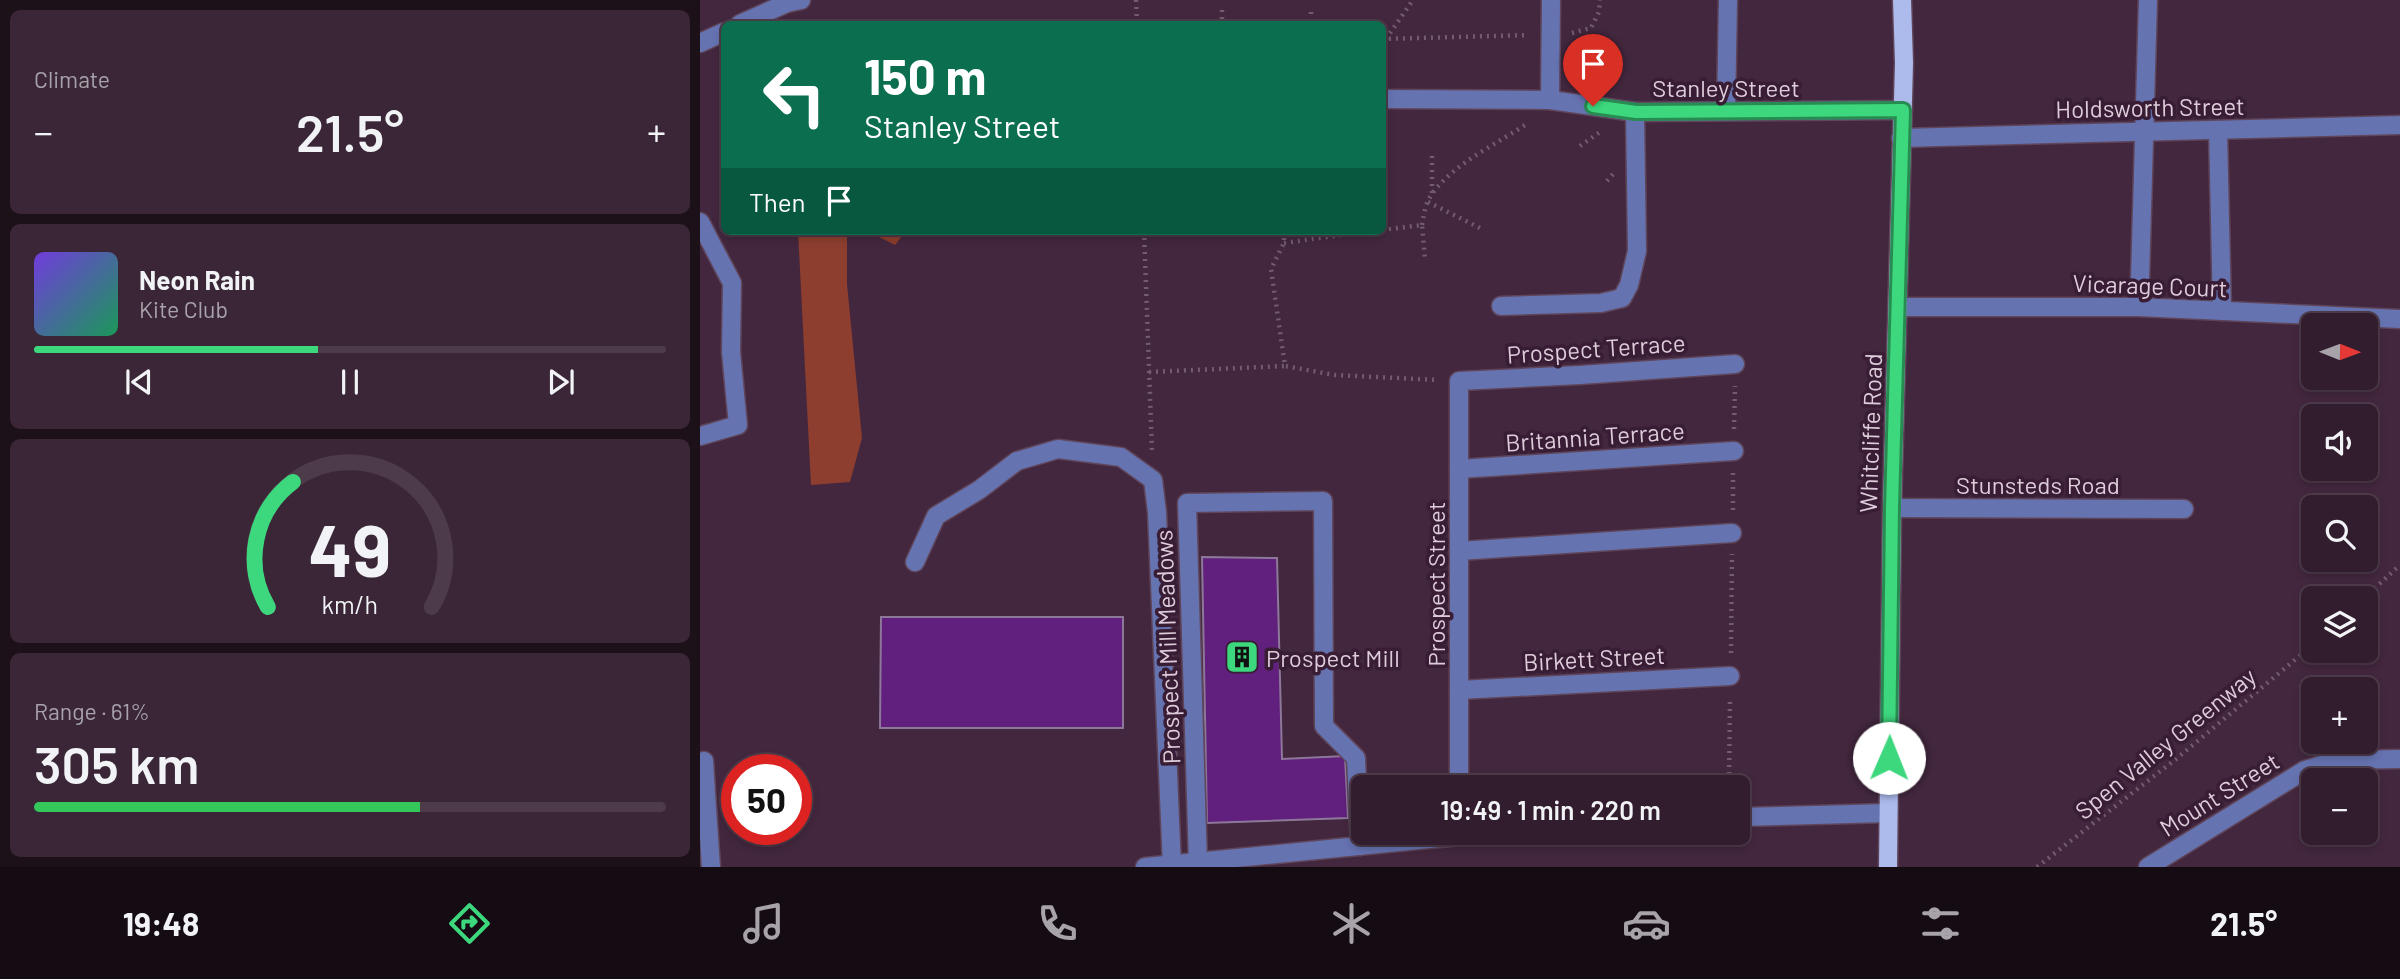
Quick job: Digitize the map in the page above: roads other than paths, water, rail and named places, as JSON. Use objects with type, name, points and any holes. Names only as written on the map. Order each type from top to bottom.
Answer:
[{"type":"main road","name":"Whitcliffe Road","points":[[1888,867],[1892,508],[1904,64],[1902,0]]},
{"type":"street","points":[[747,21],[800,0]]},
{"type":"street","points":[[1550,100],[1551,0]]},
{"type":"street","points":[[1726,111],[1728,0]]},
{"type":"street","points":[[2140,280],[2148,0]]},
{"type":"street","points":[[700,43],[721,33]]},
{"type":"street","name":"Stanley Street","points":[[1386,99],[1550,100],[1636,112],[1903,110]]},
{"type":"street","points":[[1501,306],[1601,303],[1622,298],[1629,285],[1637,251],[1636,112]]},
{"type":"street","name":"Holdsworth Street","points":[[1901,138],[2400,125]]},
{"type":"street","points":[[2218,130],[2222,311]]},
{"type":"street","points":[[700,222],[732,283],[731,352],[738,425],[700,436]]},
{"type":"street","name":"Vicarage Court","points":[[1898,307],[2138,307],[2400,319]]},
{"type":"street","name":"Prospect Terrace","points":[[1459,381],[1580,376],[1735,364]]},
{"type":"street","name":"Prospect Street","points":[[1459,381],[1460,775]]},
{"type":"street","points":[[915,562],[936,516],[979,490],[1017,461],[1058,449],[1121,457],[1153,480],[1157,512],[1172,866]]},
{"type":"street","name":"Britannia Terrace","points":[[1459,469],[1734,451]]},
{"type":"street","name":"Prospect Mill Meadows","points":[[1198,863],[1187,503],[1322,501],[1324,726],[1356,758],[1360,846]]},
{"type":"street","name":"Stunsteds Road","points":[[1892,508],[2184,509]]},
{"type":"street","points":[[1459,551],[1732,533]]},
{"type":"street","name":"Birkett Street","points":[[1459,690],[1730,676]]},
{"type":"street","name":"Mount Street","points":[[2148,867],[2305,770],[2337,760],[2400,759]]},
{"type":"street","points":[[702,762],[711,867]]},
{"type":"street","points":[[1750,817],[1888,813]]},
{"type":"street","points":[[1145,867],[1368,845]]},
{"type":"place","name":"Prospect Mill","points":[[1242,657]]}]
